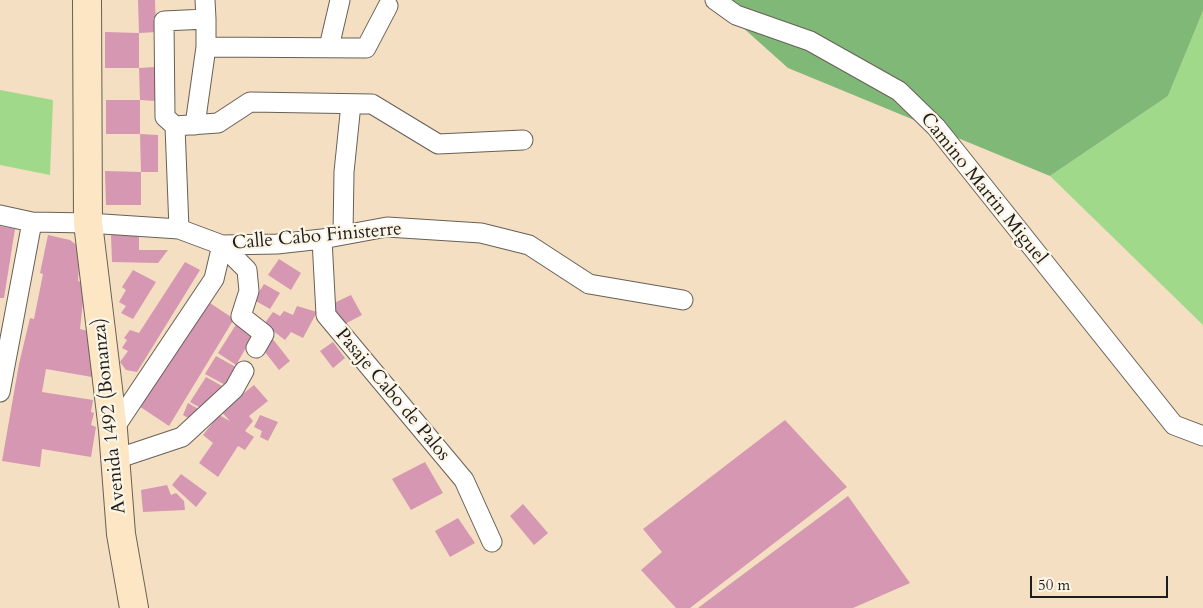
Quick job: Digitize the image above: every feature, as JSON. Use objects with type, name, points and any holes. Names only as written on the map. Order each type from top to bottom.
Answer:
[{"type":"street","name":"Avenida 1492 (Bonanza)","points":[[87,0],[88,223],[113,430],[121,534],[134,608]]},
{"type":"street","points":[[195,125],[206,47],[205,0]]},
{"type":"street","points":[[329,48],[340,0]]},
{"type":"street","name":"Camino Martin Miguel","points":[[715,0],[736,15],[810,41],[899,91],[936,127],[1174,426],[1203,436]]},
{"type":"street","points":[[206,47],[366,48],[388,6]]},
{"type":"street","points":[[179,229],[174,126],[165,117],[164,22],[206,19]]},
{"type":"street","points":[[174,126],[218,123],[250,102],[372,104],[438,144],[523,140]]},
{"type":"street","points":[[343,234],[344,172],[351,104]]},
{"type":"street","name":"Calle Cabo Finisterre","points":[[0,215],[32,222],[88,223],[179,229],[222,245],[277,244],[322,239],[387,227],[481,233],[530,246],[589,284],[683,300]]},
{"type":"street","points":[[0,392],[7,314],[32,222]]},
{"type":"street","name":"Pasaje Cabo de Palos","points":[[322,239],[326,315],[464,480],[492,542]]},
{"type":"street","points":[[113,430],[214,279],[222,245]]},
{"type":"street","points":[[222,245],[247,270],[249,291],[241,316],[264,334],[256,348]]},
{"type":"street","points":[[116,459],[182,438],[234,389],[244,371]]},
{"type":"green space","points":[[712,0],[1203,0],[1203,11],[1168,96],[1050,176],[788,68]]},
{"type":"green space","points":[[1203,11],[1203,325],[1050,176],[1168,96]]},
{"type":"green space","points":[[0,90],[53,100],[50,175],[0,165]]},
{"type":"building","points":[[138,0],[155,0],[156,32],[139,33]]},
{"type":"building","points":[[105,32],[139,33],[139,68],[105,68]]},
{"type":"building","points":[[155,67],[156,101],[140,100],[139,68]]},
{"type":"building","points":[[106,100],[140,100],[140,134],[106,134]]},
{"type":"building","points":[[140,134],[158,135],[158,172],[141,172]]},
{"type":"building","points":[[105,171],[141,172],[141,205],[106,205]]},
{"type":"building","points":[[0,226],[15,229],[4,298],[0,298]]},
{"type":"building","points":[[48,235],[70,240],[78,246],[78,281],[85,283],[80,329],[92,332],[92,377],[46,369],[42,392],[93,400],[91,412],[94,413],[91,425],[96,427],[91,457],[42,449],[40,467],[2,461],[19,364],[30,318],[34,319],[43,274],[40,273]]},
{"type":"building","points":[[111,235],[139,235],[139,250],[168,250],[158,263],[112,262]]},
{"type":"building","points":[[279,259],[301,273],[291,290],[268,275]]},
{"type":"building","points":[[185,262],[200,270],[137,372],[126,370],[120,362],[128,351],[122,348],[127,340],[124,338],[130,330],[139,333]]},
{"type":"building","points":[[133,270],[156,282],[133,319],[121,313],[126,306],[119,302],[126,290],[122,287]]},
{"type":"building","points":[[264,284],[280,293],[270,309],[254,300]]},
{"type":"building","points":[[351,295],[362,315],[341,326],[330,305]]},
{"type":"building","points":[[207,301],[234,319],[169,426],[139,406]]},
{"type":"building","points":[[297,306],[317,312],[303,338],[291,332],[285,340],[264,324],[273,312],[280,316],[284,311],[293,315]]},
{"type":"building","points":[[237,323],[254,334],[236,365],[218,353]]},
{"type":"building","points":[[272,338],[290,361],[279,370],[261,347]]},
{"type":"building","points":[[333,342],[345,358],[333,368],[320,351]]},
{"type":"building","points":[[216,356],[241,370],[231,388],[205,374]]},
{"type":"building","points":[[206,377],[222,386],[206,411],[190,402]]},
{"type":"building","points":[[254,385],[268,401],[249,416],[253,421],[245,431],[254,437],[245,450],[238,446],[218,477],[199,463],[213,443],[203,435],[219,415],[230,421],[218,408],[234,401]]},
{"type":"building","points":[[188,403],[202,411],[195,422],[183,415]]},
{"type":"building","points":[[260,415],[278,422],[268,441],[260,437],[262,431],[254,427]]},
{"type":"building","points":[[785,420],[847,487],[690,608],[676,608],[641,570],[662,552],[643,529]]},
{"type":"building","points":[[425,462],[443,493],[411,510],[392,479]]},
{"type":"building","points":[[181,474],[207,493],[196,507],[172,485]]},
{"type":"building","points":[[167,485],[171,495],[176,493],[184,501],[185,510],[143,512],[141,490]]},
{"type":"building","points":[[848,496],[910,583],[853,608],[698,608]]},
{"type":"building","points":[[523,504],[548,533],[534,545],[510,516]]},
{"type":"building","points":[[458,518],[475,543],[450,557],[435,531]]}]
